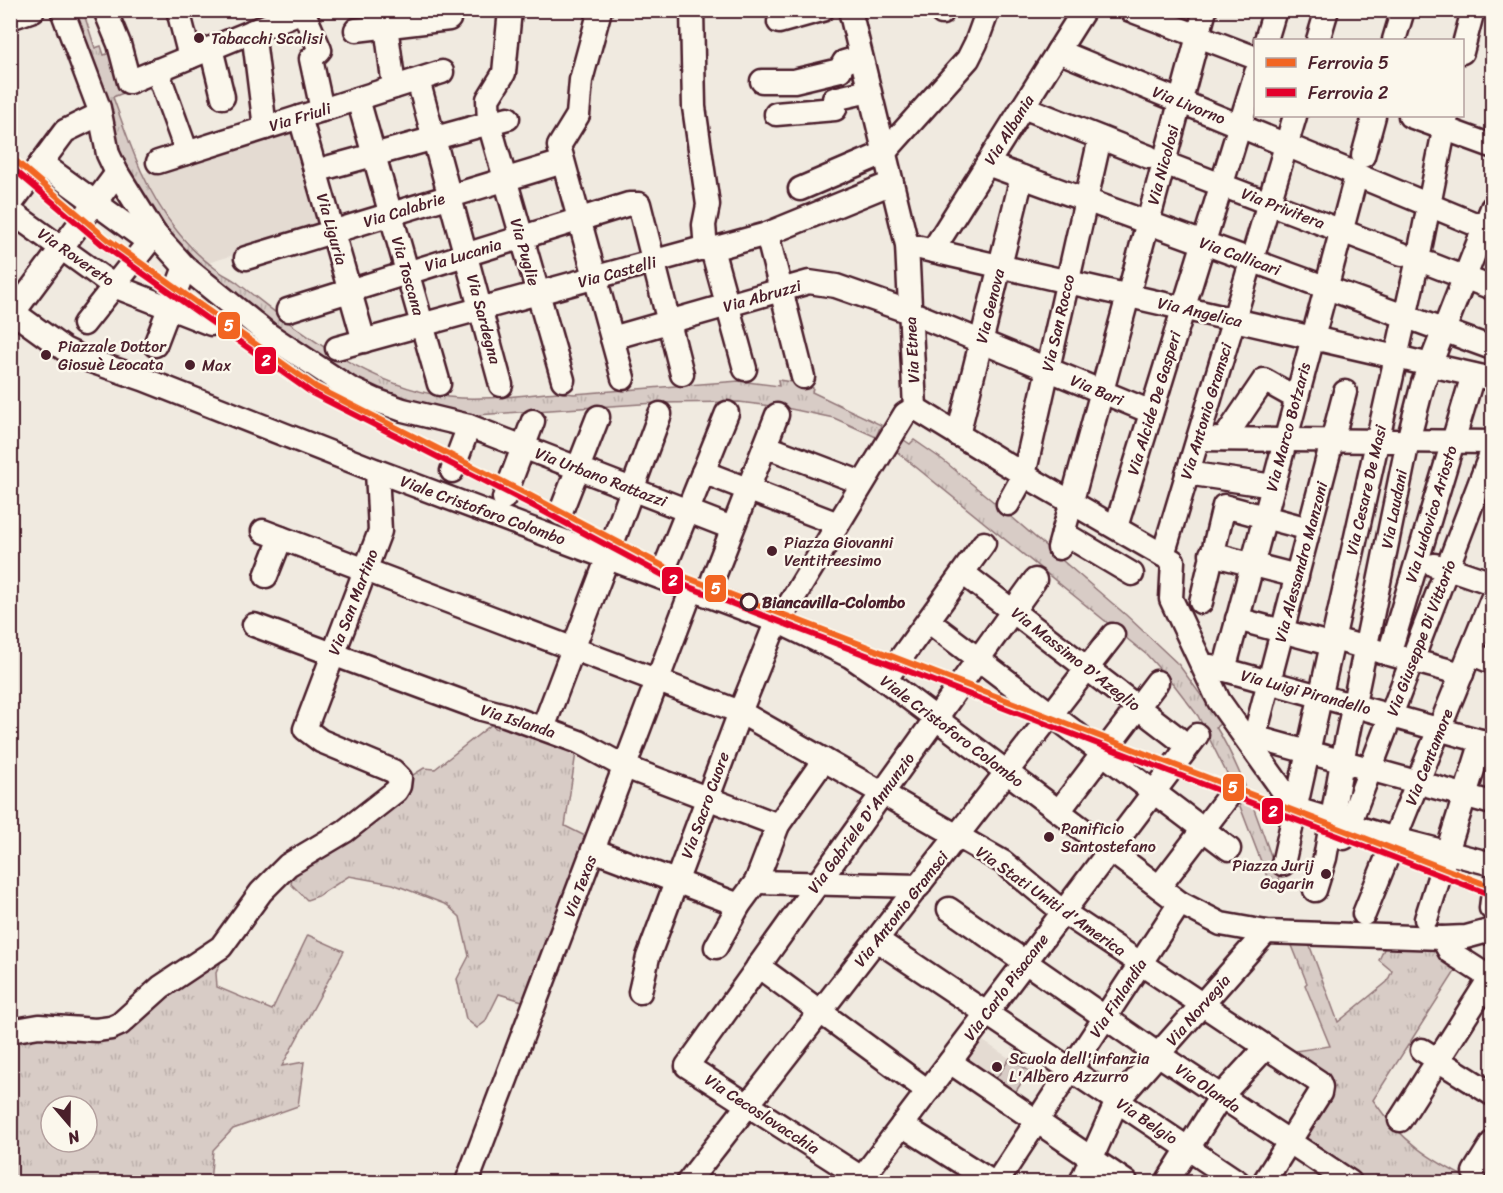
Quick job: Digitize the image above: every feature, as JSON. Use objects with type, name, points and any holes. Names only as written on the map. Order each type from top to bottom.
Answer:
[{"type":"street","points":[[62,10],[100,114],[108,154],[152,238]]},
{"type":"street","points":[[105,10],[119,45],[129,82],[300,12],[320,50],[311,59],[322,110]]},
{"type":"street","points":[[178,10],[190,57]]},
{"type":"street","name":"Via Puglie","points":[[510,10],[504,73],[488,99],[498,121],[505,180],[563,380]]},
{"type":"street","points":[[600,10],[581,80],[578,115],[559,146],[623,378]]},
{"type":"street","points":[[692,10],[694,106],[708,205],[704,225],[745,369]]},
{"type":"street","points":[[780,22],[822,10]]},
{"type":"street","name":"Via Etnea","points":[[850,10],[907,246],[915,408]]},
{"type":"street","points":[[800,189],[884,153],[968,59],[988,10]]},
{"type":"street","name":"Via Albania","points":[[933,250],[1084,10]]},
{"type":"street","points":[[1130,10],[1254,57]]},
{"type":"street","name":"Via Nicolosi","points":[[1132,574],[1061,540],[1148,222],[1156,160],[1180,101],[1205,10]]},
{"type":"street","points":[[1266,39],[1275,10]]},
{"type":"street","points":[[1318,39],[1327,10]]},
{"type":"street","points":[[1394,39],[1403,10]]},
{"type":"street","points":[[1464,44],[1473,10]]},
{"type":"street","points":[[356,30],[385,19],[449,19]]},
{"type":"street","points":[[385,19],[394,87]]},
{"type":"street","points":[[253,31],[265,128]]},
{"type":"street","points":[[211,48],[223,97]]},
{"type":"street","name":"Via Livorno","points":[[1058,51],[1357,172],[1429,205],[1490,222]]},
{"type":"street","points":[[762,81],[794,81],[840,70],[844,62],[861,57]]},
{"type":"street","points":[[157,70],[186,153]]},
{"type":"street","name":"Via Friuli","points":[[158,162],[442,72]]},
{"type":"street","name":"Via Sardegna","points":[[418,80],[501,385]]},
{"type":"street","name":"Via Alcide De Gasperi","points":[[1116,527],[1254,80]]},
{"type":"street","points":[[776,114],[835,109],[834,99],[869,91]]},
{"type":"street","name":"Via Toscana","points":[[358,99],[439,384]]},
{"type":"street","name":"Via Privitera","points":[[1023,107],[1402,254]]},
{"type":"street","points":[[10,205],[65,131],[100,114]]},
{"type":"street","name":"Via Liguria","points":[[300,117],[364,341]]},
{"type":"street","name":"Via Antonio Gramsci","points":[[1163,555],[1295,117]]},
{"type":"street","name":"Via Marco Botzaris","points":[[1224,670],[1312,338],[1374,117]]},
{"type":"street","points":[[1416,117],[1446,122],[1492,146]]},
{"type":"street","points":[[315,171],[498,121]]},
{"type":"street","name":"Via Cesare De Masi","points":[[1283,864],[1446,122]]},
{"type":"street","name":"Via San Rocco","points":[[1008,504],[1024,475],[1100,138]]},
{"type":"street","name":"Via Calabrie","points":[[246,258],[562,162]]},
{"type":"street","points":[[41,163],[96,203],[152,238]]},
{"type":"street","name":"Via Callicari","points":[[987,164],[1492,348]]},
{"type":"street","points":[[12,311],[117,173]]},
{"type":"street","name":"Via Genova","points":[[958,435],[1022,177]]},
{"type":"street","name":"Via Castelli","points":[[337,348],[699,249],[709,249],[767,234],[892,183]]},
{"type":"street","name":"Via Lucania","points":[[288,310],[629,204],[639,204],[654,261]]},
{"type":"street","name":"Via Rovereto","points":[[10,213],[114,286],[211,324]]},
{"type":"street","name":"Via Laudani","points":[[1340,822],[1342,762],[1408,441],[1423,383],[1490,222]]},
{"type":"street","points":[[767,234],[803,377]]},
{"type":"street","points":[[84,324],[152,238]]},
{"type":"street","name":"Via Urbano Rattazzi","points":[[152,238],[269,335],[349,388],[403,411],[469,426],[732,528]]},
{"type":"street","name":"Via Angelica","points":[[907,246],[1068,282],[1129,290],[1183,309],[1483,377]]},
{"type":"street","points":[[654,261],[682,374]]},
{"type":"street","points":[[1430,264],[1492,288]]},
{"type":"street","points":[[155,345],[185,267]]},
{"type":"street","name":"Via Abruzzi","points":[[612,338],[809,282],[836,286],[910,312]]},
{"type":"street","name":"Viale Cristoforo Colombo","points":[[12,311],[64,349],[85,359],[377,471],[612,546],[692,589],[779,622],[850,656],[1180,903],[1221,924],[1266,932],[1466,937],[1492,912]]},
{"type":"street","name":"Via Bari","points":[[910,312],[1151,412]]},
{"type":"street","name":"Via Ludovico Ariosto","points":[[1389,654],[1453,441],[1483,377]]},
{"type":"street","points":[[1224,439],[1264,380],[1296,398]]},
{"type":"street","name":"Via Alessandro Manzoni","points":[[1307,752],[1261,739],[1256,731],[1345,392]]},
{"type":"street","points":[[915,408],[1024,475],[1173,561],[1171,599],[1184,647],[1200,663],[1219,701],[1296,809],[1395,839],[1492,864]]},
{"type":"street","name":"Via Sacro Cuore","points":[[640,992],[648,957],[772,633],[905,414],[915,408]]},
{"type":"street","points":[[667,562],[727,413]]},
{"type":"street","points":[[543,728],[660,414]]},
{"type":"street","points":[[713,579],[777,415]]},
{"type":"street","points":[[560,514],[598,417]]},
{"type":"street","points":[[504,498],[533,421]]},
{"type":"street","points":[[452,471],[469,426]]},
{"type":"street","points":[[1197,439],[1492,442]]},
{"type":"street","points":[[765,446],[862,483]]},
{"type":"street","name":"Via Giuseppe Di Vittorio","points":[[1340,822],[1371,770],[1448,568],[1486,489],[1492,452]]},
{"type":"street","name":"Via San Martino","points":[[10,1031],[39,1026],[96,1030],[120,1024],[161,987],[221,946],[261,892],[288,865],[345,831],[396,791],[400,778],[393,771],[321,741],[305,729],[380,531],[377,471]]},
{"type":"street","points":[[703,472],[838,524]]},
{"type":"street","points":[[1187,473],[1273,486]]},
{"type":"street","points":[[1201,603],[1224,506],[1309,529]]},
{"type":"street","name":"Via Stati Uniti d'America","points":[[266,576],[272,534],[740,712],[1003,862],[1063,912],[1319,1082],[1322,1087],[1289,1142]]},
{"type":"street","points":[[885,680],[984,543]]},
{"type":"street","points":[[1211,554],[1297,576]]},
{"type":"street","points":[[1384,557],[1448,568],[1492,583]]},
{"type":"street","name":"Via Massimo D'Azeglio","points":[[963,573],[1139,707],[1193,740]]},
{"type":"street","name":"Via Gabriele D'Annunzio","points":[[687,1066],[1035,580]]},
{"type":"street","name":"Via Texas","points":[[467,1182],[692,589]]},
{"type":"street","name":"Via Centamore","points":[[1364,914],[1492,598]]},
{"type":"street","points":[[1237,619],[1326,643],[1341,641],[1366,647],[1462,674]]},
{"type":"street","points":[[928,621],[1228,849]]},
{"type":"street","name":"Via Islanda","points":[[254,625],[482,709],[543,728],[579,742],[624,766],[778,825]]},
{"type":"street","name":"Via Antonio Gramsci","points":[[688,1182],[1113,635]]},
{"type":"street","points":[[1470,653],[1492,662]]},
{"type":"street","name":"Via Luigi Pirandello","points":[[1200,663],[1487,743]]},
{"type":"street","points":[[1059,811],[1157,682]]},
{"type":"street","name":"Via Carlo Pisacane","points":[[863,1181],[902,1125],[1193,740]]},
{"type":"street","points":[[1426,919],[1465,796],[1487,743]]},
{"type":"street","points":[[1307,752],[1492,803]]},
{"type":"street","points":[[716,947],[739,905],[756,882],[778,825],[824,760]]},
{"type":"street","points":[[1159,887],[1230,794]]},
{"type":"street","points":[[593,850],[739,905]]},
{"type":"street","points":[[756,882],[919,886]]},
{"type":"street","name":"Via Finlandia","points":[[997,1182],[1180,903]]},
{"type":"street","name":"Via Olanda","points":[[949,909],[1159,1055],[1350,1182]]},
{"type":"street","name":"Via Norvegia","points":[[1081,1182],[1118,1101],[1266,932]]},
{"type":"street","points":[[1400,1120],[1430,1055],[1491,978],[1450,952],[1442,938]]},
{"type":"street","name":"Via Belgio","points":[[877,939],[1238,1182]]},
{"type":"street","points":[[759,966],[928,1091]]},
{"type":"street","points":[[1167,1182],[1221,1096],[1266,1047]]},
{"type":"street","points":[[1430,1055],[1492,1094]]},
{"type":"street","points":[[950,1062],[1126,1182]]},
{"type":"street","name":"Via Cecoslovacchia","points":[[687,1066],[863,1181]]},
{"type":"street","points":[[902,1125],[992,1182]]},
{"type":"street","points":[[1264,1182],[1289,1142]]},
{"type":"street","points":[[1474,1172],[1492,1143]]},
{"type":"shaded area","points":[[294,131],[324,227],[208,263],[178,231],[141,174],[153,170],[155,174]]},
{"type":"shaded area","name":"Scuola dell'infanzia L'Albero Azzurro","points":[[980,1039],[1029,1071],[1013,1096],[964,1063]]},
{"type":"green space","points":[[67,11],[83,11],[95,48],[101,46],[104,55],[113,52],[126,92],[113,97],[126,133],[147,184],[181,236],[200,256],[219,271],[336,355],[390,382],[418,391],[461,398],[557,392],[574,394],[739,381],[779,386],[778,380],[798,383],[813,388],[812,392],[881,425],[876,437],[834,418],[786,408],[739,402],[656,403],[476,415],[409,406],[328,367],[178,250],[129,179]]},
{"type":"green space","points":[[901,438],[910,444],[914,440],[943,460],[1126,615],[1179,665],[1221,723],[1216,727],[1244,784],[1282,886],[1272,890],[1237,794],[1198,716],[1175,686],[1147,655],[895,450]]},
{"type":"green space","points":[[503,721],[577,746],[565,826],[585,836],[529,1003],[499,994],[485,1022],[477,1028],[466,1019],[457,979],[469,956],[460,917],[447,905],[393,884],[349,876],[318,896],[307,900],[291,884],[294,870],[408,778],[424,768],[435,769],[491,725],[497,729]]},
{"type":"green space","points":[[235,930],[216,973],[217,987],[272,1010],[308,935],[344,951],[282,1066],[304,1062],[298,1106],[233,1129],[213,1150],[210,1182],[11,1182],[11,1036],[92,1038]]},
{"type":"green space","points":[[1291,943],[1309,944],[1338,1022],[1387,982],[1392,971],[1379,960],[1385,947],[1433,950],[1458,967],[1373,1100],[1395,1127],[1418,1148],[1474,1182],[1365,1182],[1299,1138],[1328,1095],[1288,1052],[1330,1046]]},
{"type":"green space","points":[[1010,1058],[1029,1071],[1013,1096],[993,1083]]},
{"type":"rail line","name":"5","points":[[10,156],[107,239],[316,387],[680,575],[1492,887]]},
{"type":"rail line","name":"2","points":[[10,166],[103,245],[312,393],[526,502],[676,582],[1489,894]]},
{"type":"place","name":"Tabacchi Scalisi","points":[[199,38]]},
{"type":"place","name":"Piazzale Dottor Giosuè Leocata","points":[[46,355]]},
{"type":"place","name":"Max","points":[[190,365]]},
{"type":"place","name":"Piazza Giovanni Ventitreesimo","points":[[772,551]]},
{"type":"place","name":"Biancavilla-Colombo","points":[[749,602]]},
{"type":"place","name":"Panificio Santostefano","points":[[1049,837]]},
{"type":"place","name":"Piazza Jurij Gagarin","points":[[1326,874]]},
{"type":"place","name":"Scuola dell'infanzia L'Albero Azzurro","points":[[997,1067]]}]
